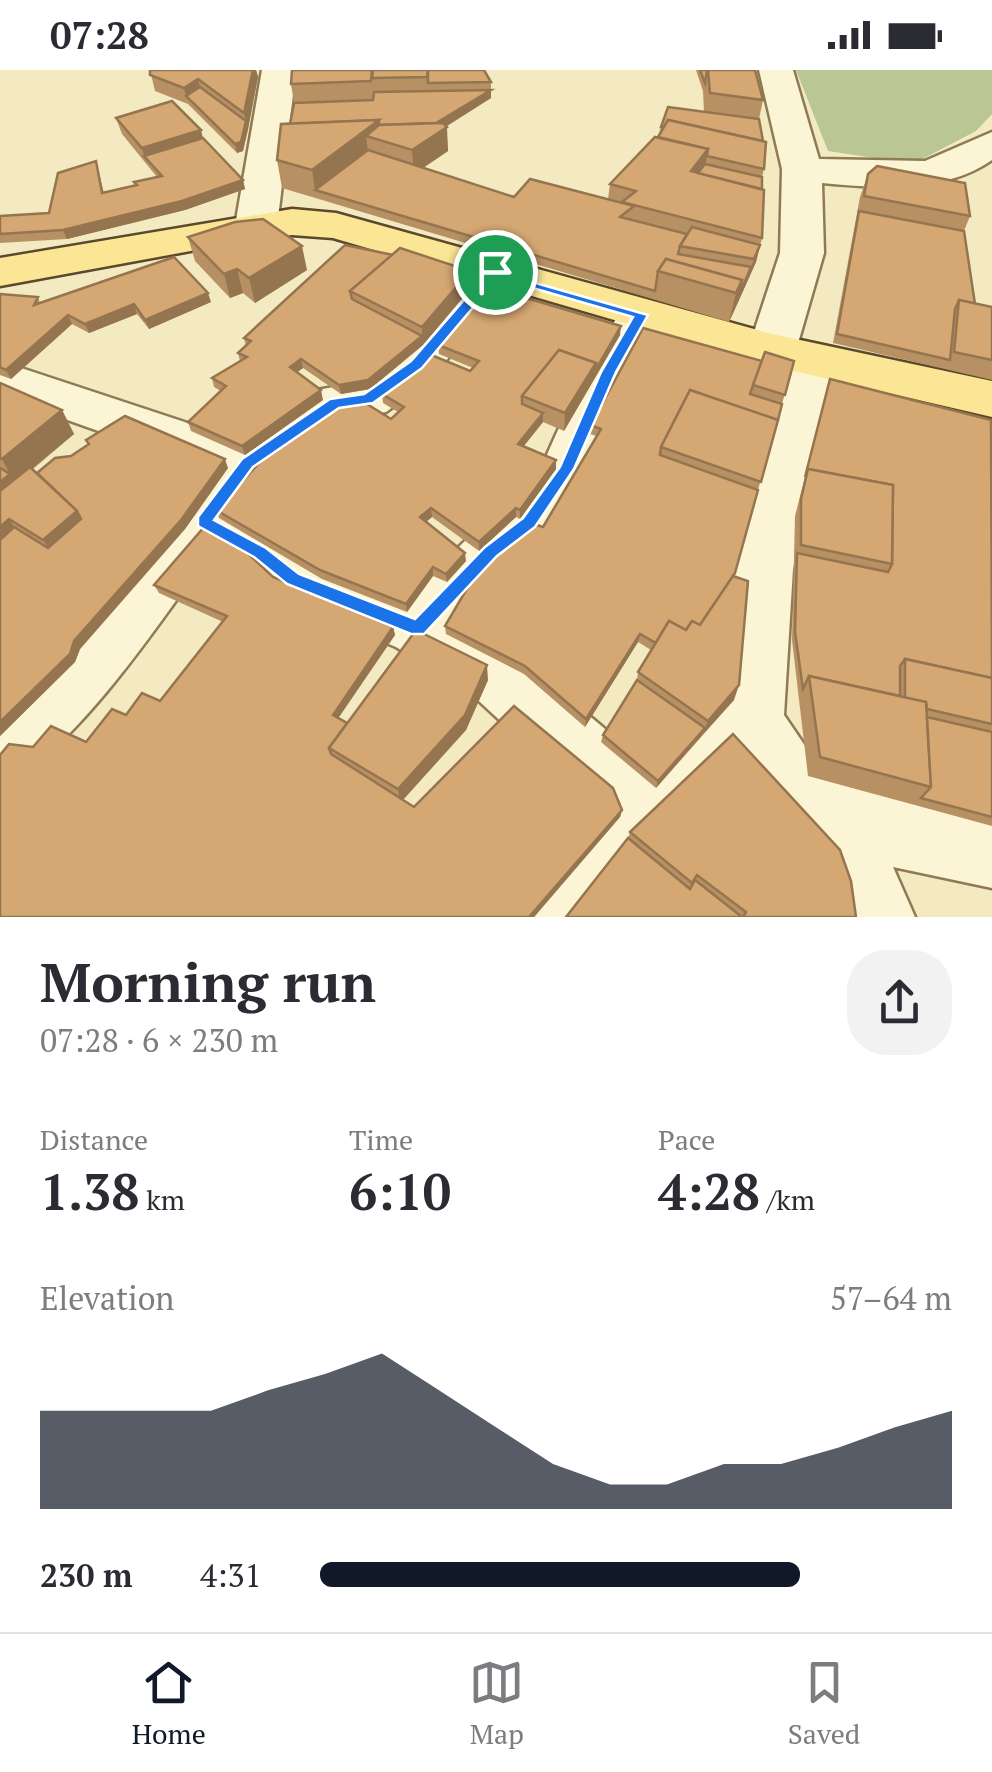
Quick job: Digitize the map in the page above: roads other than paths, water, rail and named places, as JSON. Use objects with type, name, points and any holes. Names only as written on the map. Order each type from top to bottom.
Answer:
[{"type":"main road","points":[[0,272],[256,226],[292,222],[336,226],[641,315],[794,355],[992,398]]},
{"type":"street","points":[[256,226],[279,70]]},
{"type":"street","points":[[776,70],[802,169],[802,253],[794,355],[764,569],[751,722],[792,786],[834,818],[992,852]]},
{"type":"street","points":[[802,169],[897,176],[929,174],[966,161],[992,143]]},
{"type":"street","points":[[0,753],[86,671],[248,463],[336,403],[368,399],[416,364],[495,272]]},
{"type":"street","points":[[418,628],[491,552],[529,522],[566,469],[609,372],[641,315]]},
{"type":"street","points":[[0,378],[248,463]]},
{"type":"street","points":[[204,522],[260,552],[293,579],[418,628],[490,670],[648,810]]},
{"type":"street","points":[[551,917],[719,738],[751,722]]},
{"type":"street","points":[[834,818],[876,917]]}]
